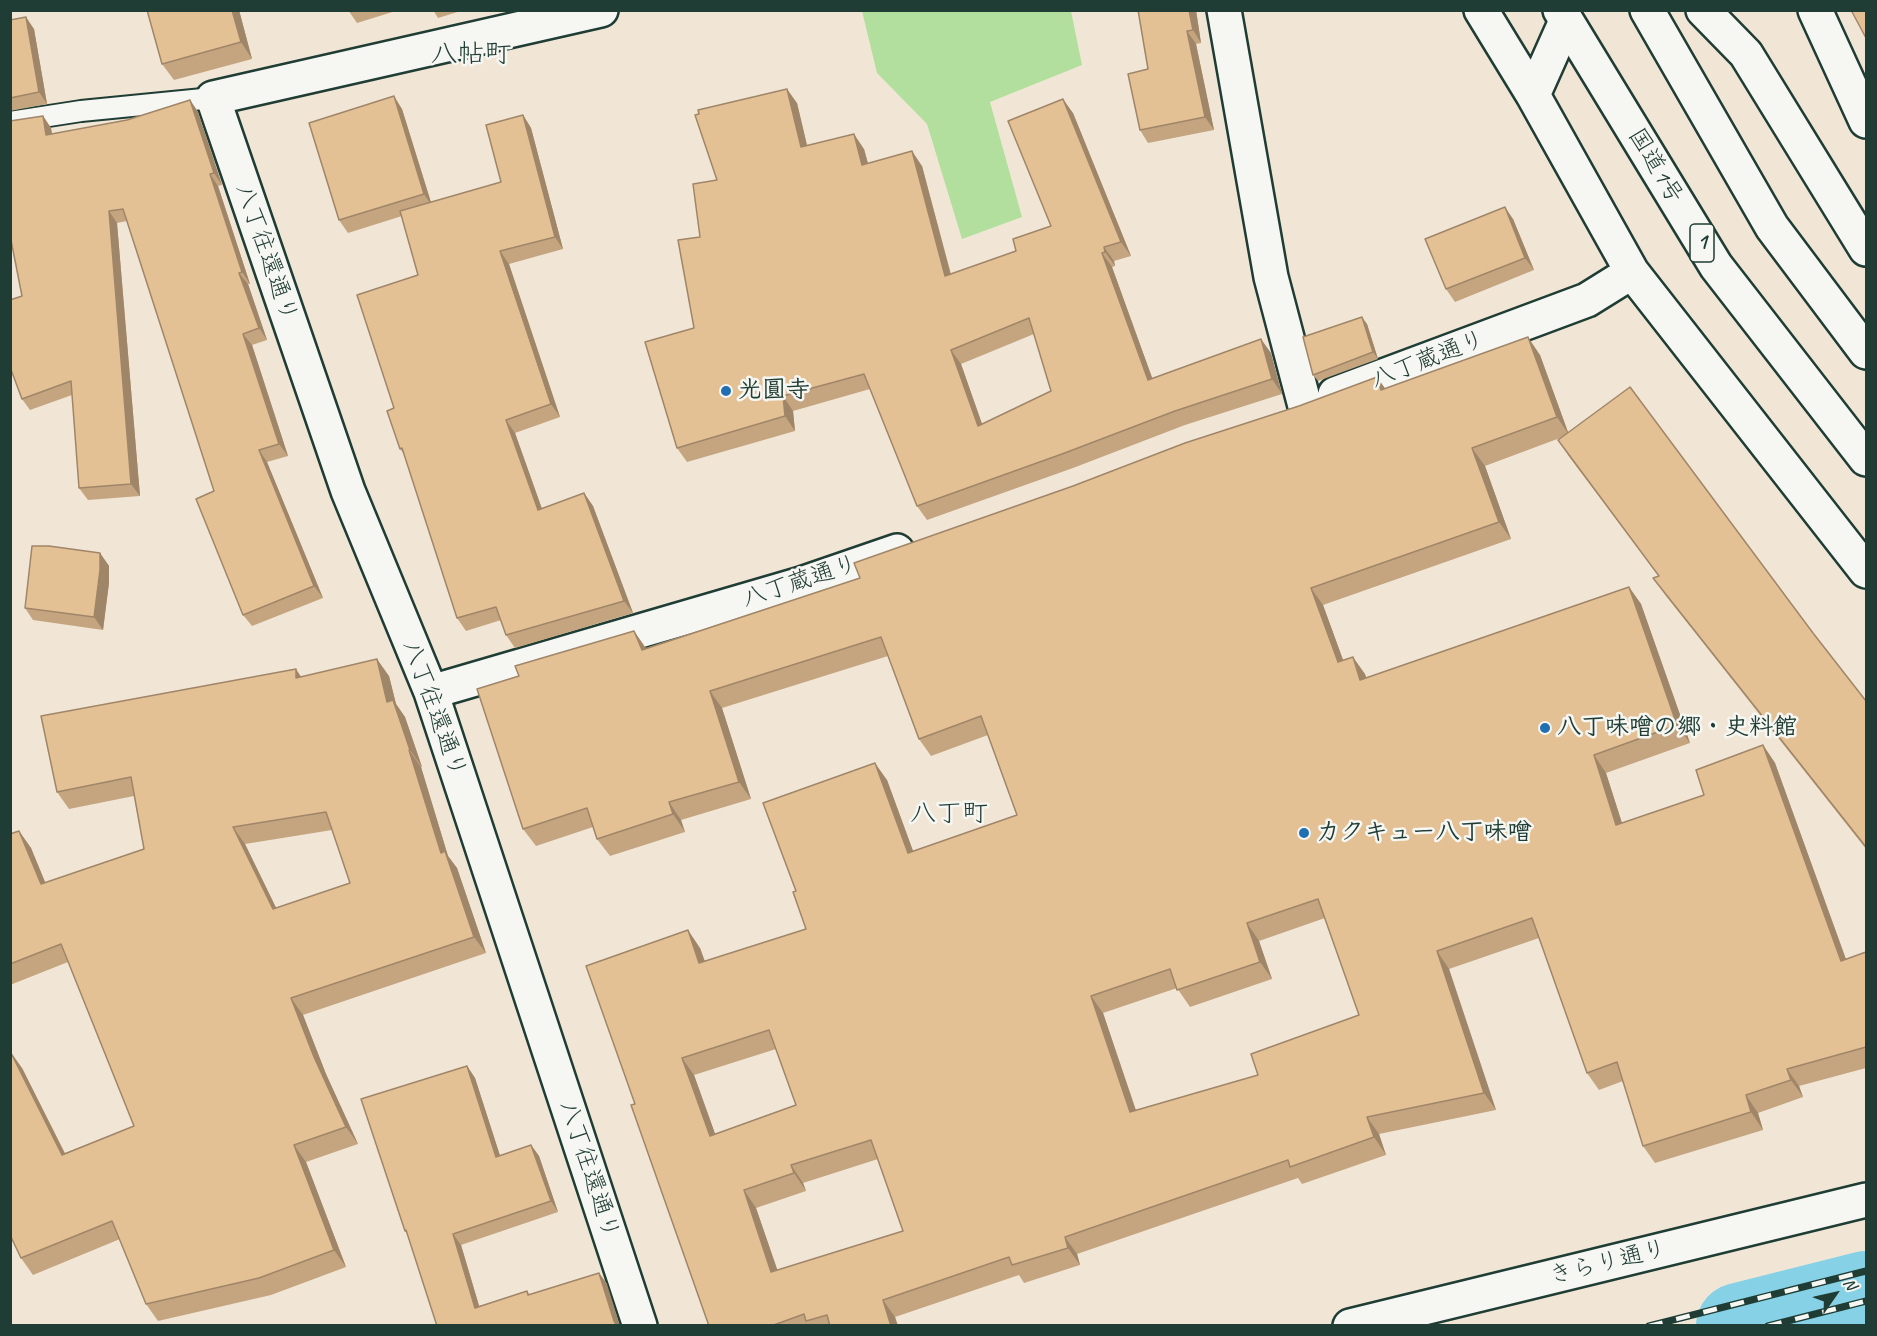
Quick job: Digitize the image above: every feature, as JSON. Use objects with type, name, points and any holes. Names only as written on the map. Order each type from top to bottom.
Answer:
[{"type":"main road","points":[[213,98],[601,10]]},
{"type":"main road","points":[[1224,10],[1271,277],[1305,406]]},
{"type":"main road","points":[[1481,10],[1533,95],[1632,272],[1866,571]]},
{"type":"main road","points":[[1647,10],[1772,227],[1866,352]]},
{"type":"main road","points":[[1703,10],[1746,54]]},
{"type":"main road","points":[[1721,10],[1746,54],[1864,241]]},
{"type":"main road","points":[[1815,10],[1866,121]]},
{"type":"main road","points":[[1533,95],[1563,16]]},
{"type":"main road","name":"国道1号","points":[[1563,16],[1716,266],[1866,459]]},
{"type":"main road","name":"八丁往還通り","points":[[213,98],[348,491],[431,692],[640,1326]]},
{"type":"main road","name":"八丁蔵通り","points":[[1274,416],[1587,300],[1632,272]]},
{"type":"main road","name":"八丁蔵通り","points":[[431,692],[801,584],[923,541]]},
{"type":"main road","name":"きらり通り","points":[[1350,1326],[1866,1200]]},
{"type":"lane","points":[[10,122],[81,111],[213,98]]},
{"type":"green space","points":[[862,11],[1071,11],[1082,65],[990,102],[1022,217],[962,239],[927,124],[877,73]]},
{"type":"building","points":[[147,10],[232,10],[241,42],[162,64]]},
{"type":"building","points":[[1138,10],[1189,10],[1193,30],[1187,31],[1205,117],[1140,130],[1128,74],[1148,69]]},
{"type":"building","points":[[1851,10],[1866,10],[1866,38]]},
{"type":"building","points":[[26,17],[39,92],[10,98],[10,20]]},
{"type":"building","points":[[787,89],[801,147],[854,134],[862,165],[912,151],[945,276],[1016,251],[1013,239],[1051,226],[1008,121],[1063,99],[1121,242],[1104,247],[1105,252],[1102,253],[1148,380],[1261,339],[1272,379],[1175,411],[917,506],[864,374],[783,396],[785,416],[677,448],[645,342],[694,328],[678,240],[700,237],[693,184],[717,180],[695,115],[699,114],[698,110]],"holes":[[[1029,318],[1051,391],[978,426],[951,350]]]},
{"type":"building","points":[[394,96],[424,194],[339,220],[309,123]]},
{"type":"building","points":[[190,100],[214,173],[210,174],[242,272],[239,273],[259,328],[243,334],[279,444],[259,450],[314,586],[243,615],[196,499],[214,491],[123,209],[109,211],[131,484],[79,488],[71,381],[22,399],[10,367],[10,300],[22,296],[10,235],[10,121],[43,116],[46,135],[127,120]]},
{"type":"building","points":[[523,115],[555,237],[500,251],[551,404],[506,420],[538,510],[584,493],[624,601],[506,635],[496,607],[457,618],[402,448],[400,449],[387,411],[394,408],[357,295],[418,275],[400,211],[501,182],[486,125]]},
{"type":"building","points":[[1505,207],[1525,258],[1446,289],[1425,239]]},
{"type":"building","points":[[1362,317],[1373,352],[1313,375],[1303,337]]},
{"type":"building","points":[[1528,337],[1557,417],[1472,448],[1499,522],[1311,588],[1338,662],[1353,657],[1360,680],[1629,587],[1677,725],[1594,755],[1616,825],[1704,795],[1696,770],[1763,745],[1841,961],[1866,952],[1866,1047],[1787,1069],[1791,1080],[1746,1095],[1751,1112],[1643,1146],[1617,1062],[1587,1073],[1532,918],[1437,951],[1484,1093],[1367,1117],[1374,1137],[1290,1167],[1288,1160],[1065,1237],[1068,1248],[1012,1265],[1009,1257],[883,1300],[891,1326],[830,1326],[827,1315],[806,1321],[804,1314],[771,1326],[709,1326],[631,1105],[635,1104],[586,966],[688,930],[699,963],[806,929],[793,892],[796,891],[763,803],[875,763],[908,853],[1017,815],[981,716],[919,739],[881,637],[710,691],[739,782],[669,802],[673,814],[597,839],[587,808],[523,829],[477,689],[519,676],[515,666],[634,631],[642,650],[860,578],[854,563],[1073,486],[1185,443],[1299,406],[1377,377],[1381,390]],"holes":[[[1318,899],[1359,1015],[1251,1054],[1258,1075],[1130,1112],[1091,996],[1170,969],[1177,990],[1260,962],[1247,923]],[[769,1030],[796,1105],[710,1136],[682,1058]],[[871,1140],[903,1231],[771,1272],[744,1190],[794,1173],[791,1165]]]},
{"type":"building","points":[[1630,387],[1866,701],[1866,847],[1653,578],[1659,576],[1558,440]]},
{"type":"building","points":[[32,546],[100,553],[94,617],[25,608]]},
{"type":"building","points":[[377,659],[387,702],[393,700],[441,853],[445,851],[474,937],[291,998],[314,1057],[346,1127],[294,1145],[334,1250],[259,1278],[146,1304],[112,1221],[21,1258],[10,1235],[10,1051],[62,1155],[134,1126],[61,944],[10,964],[10,834],[19,831],[41,884],[144,849],[131,777],[57,792],[41,716],[296,669],[296,678]],"holes":[[[326,812],[350,883],[273,909],[233,827]]]},
{"type":"building","points":[[467,1066],[496,1157],[531,1145],[551,1201],[453,1234],[475,1308],[527,1291],[528,1295],[599,1273],[617,1326],[437,1326],[361,1099]]},
{"type":"waterway","points":[[1739,1326],[1866,1294]]},
{"type":"railway","points":[[1649,1326],[1866,1271]]},
{"type":"railway","points":[[1768,1326],[1866,1301]]},
{"type":"place","name":"光圓寺","points":[[726,391]]},
{"type":"place","name":"八丁味噌の郷・史料館","points":[[1545,728]]},
{"type":"place","name":"カクキュー八丁味噌","points":[[1304,833]]},
{"type":"district","name":"八帖町","points":[[471,55]]},
{"type":"district","name":"八丁町","points":[[949,814]]}]
